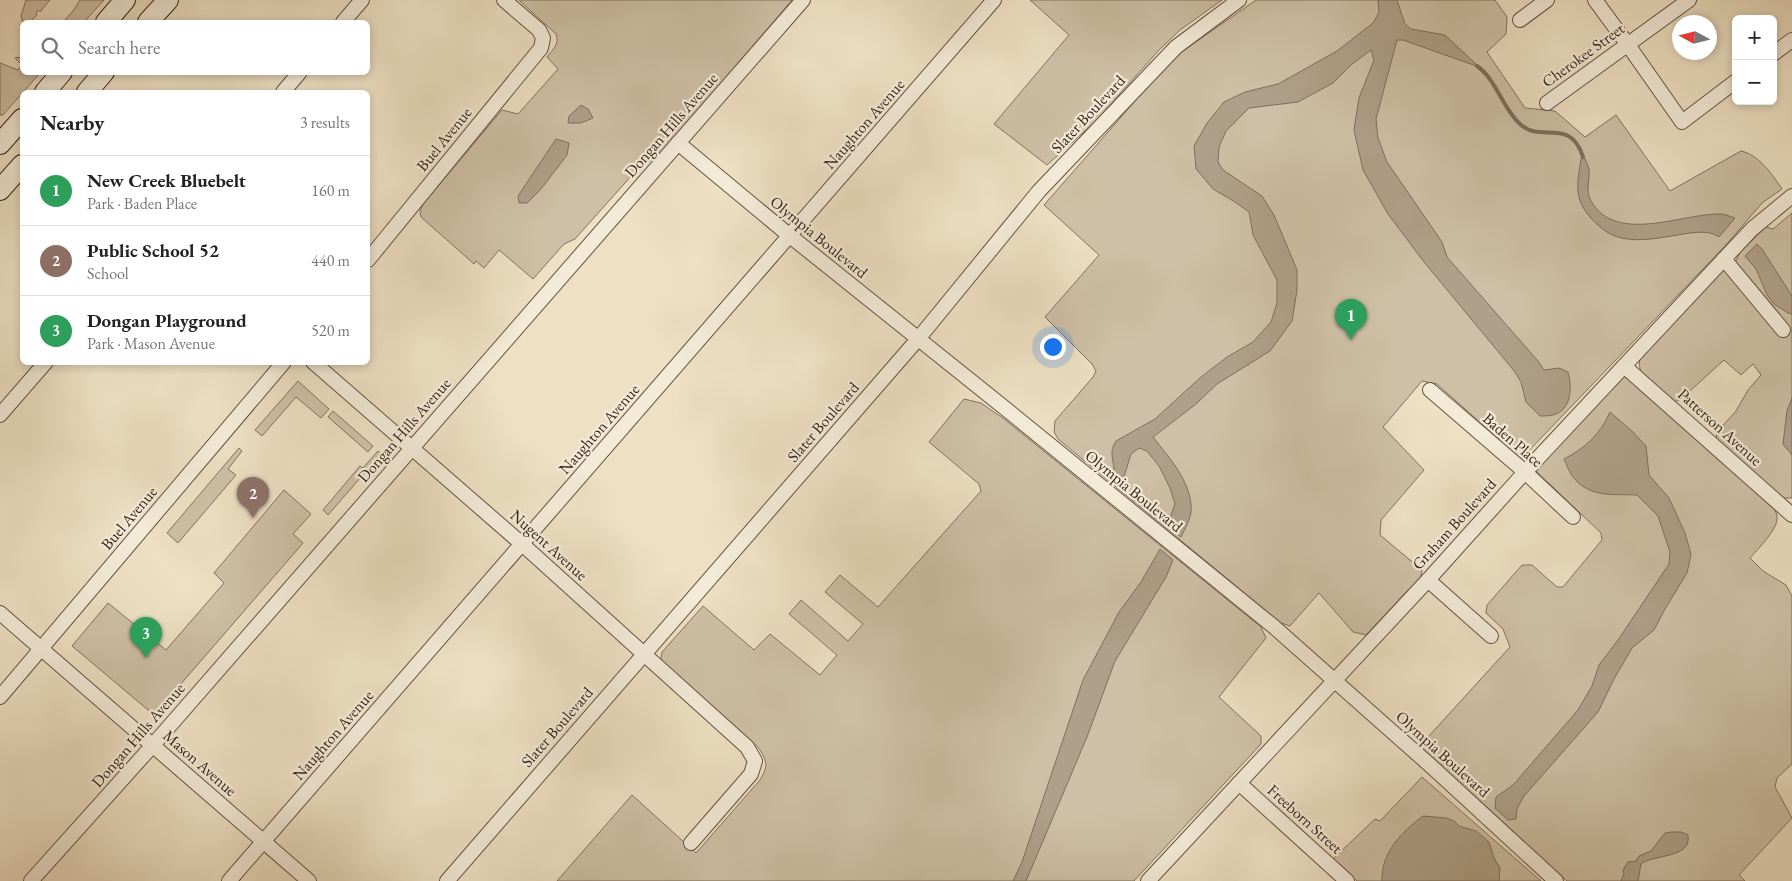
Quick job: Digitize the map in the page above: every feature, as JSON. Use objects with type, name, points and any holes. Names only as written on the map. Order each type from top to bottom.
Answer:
[{"type":"street","points":[[108,20],[125,0]]},
{"type":"street","points":[[150,20],[168,0]]},
{"type":"street","points":[[345,20],[362,0]]},
{"type":"street","name":"Buel Avenue","points":[[370,258],[541,48],[543,38],[539,30],[504,0]]},
{"type":"street","name":"Dongan Hills Avenue","points":[[31,881],[153,745],[803,0]]},
{"type":"street","name":"Naughton Avenue","points":[[229,881],[994,0]]},
{"type":"street","name":"Slater Boulevard","points":[[447,881],[918,339],[1039,191],[1176,46],[1239,0]]},
{"type":"street","points":[[1520,20],[1547,0]]},
{"type":"street","points":[[1595,0],[1682,122],[1732,85]]},
{"type":"street","name":"Cherokee Street","points":[[1546,103],[1688,0]]},
{"type":"street","points":[[1777,51],[1792,40]]},
{"type":"street","points":[[47,90],[59,75]]},
{"type":"street","points":[[89,90],[101,75]]},
{"type":"street","points":[[284,90],[297,75]]},
{"type":"street","points":[[0,144],[20,127]]},
{"type":"street","name":"Olympia Boulevard","points":[[678,143],[790,236],[1273,626],[1556,881]]},
{"type":"street","points":[[0,190],[20,167]]},
{"type":"street","name":"Graham Boulevard","points":[[1148,881],[1752,229],[1792,196]]},
{"type":"street","points":[[1724,259],[1783,330]]},
{"type":"street","points":[[0,415],[43,365]]},
{"type":"street","name":"Buel Avenue","points":[[0,697],[281,365]]},
{"type":"street","name":"Nugent Avenue","points":[[316,365],[522,544],[747,748],[755,760],[751,774],[691,842]]},
{"type":"street","name":"Patterson Avenue","points":[[1624,366],[1792,515]]},
{"type":"street","name":"Baden Place","points":[[1430,390],[1525,472],[1573,517]]},
{"type":"street","points":[[1428,580],[1491,636]]},
{"type":"street","name":"Mason Avenue","points":[[0,612],[309,881]]},
{"type":"street","name":"Freeborn Street","points":[[1239,783],[1347,881]]},
{"type":"shaded area","points":[[26,0],[50,0],[40,12],[38,10],[37,15],[32,20],[22,20],[21,16]]},
{"type":"shaded area","points":[[80,0],[104,0],[86,20],[65,20]]},
{"type":"shaded area","points":[[519,0],[792,0],[673,139],[655,157],[641,165],[575,239],[564,244],[533,279],[499,250],[484,268],[476,261],[474,264],[421,217],[420,212],[423,204],[502,110],[518,114],[558,69],[547,57],[556,44],[556,34]]},
{"type":"shaded area","points":[[1030,0],[1222,0],[1180,30],[1159,50],[1094,123],[1047,165],[994,124],[1069,35]]},
{"type":"shaded area","points":[[1256,0],[1495,0],[1507,17],[1506,34],[1487,52],[1525,108],[1555,111],[1585,137],[1616,115],[1670,191],[1741,151],[1748,153],[1759,161],[1782,189],[1762,203],[1725,246],[1521,459],[1437,384],[1422,381],[1383,427],[1424,470],[1381,520],[1380,535],[1422,570],[1420,582],[1408,590],[1366,635],[1353,632],[1319,593],[1290,626],[1281,623],[1058,439],[1054,432],[1055,421],[1096,371],[1092,364],[1045,317],[1099,255],[1044,205],[1164,68],[1180,53]]},
{"type":"shaded area","points":[[1378,0],[1397,0],[1405,24],[1411,29],[1445,35],[1479,67],[1403,40],[1397,40],[1376,119],[1378,138],[1387,162],[1442,242],[1447,257],[1544,370],[1559,368],[1568,372],[1570,396],[1568,402],[1556,414],[1540,416],[1526,402],[1521,382],[1515,372],[1424,262],[1388,214],[1363,170],[1354,130],[1359,98],[1374,60],[1371,50],[1351,65],[1333,83],[1298,102],[1249,108],[1226,131],[1219,147],[1218,162],[1223,170],[1262,196],[1274,215],[1297,270],[1297,290],[1292,321],[1270,351],[1217,384],[1196,404],[1153,437],[1179,471],[1191,501],[1191,512],[1181,537],[1167,526],[1175,504],[1170,488],[1159,466],[1147,451],[1139,448],[1131,454],[1122,483],[1113,481],[1112,452],[1114,445],[1116,441],[1155,419],[1201,377],[1227,357],[1253,342],[1271,322],[1277,303],[1277,280],[1253,235],[1249,212],[1213,189],[1196,169],[1194,146],[1207,123],[1224,102],[1245,92],[1278,84],[1337,51],[1373,23],[1379,12]]},
{"type":"shaded area","points":[[0,63],[18,70],[20,68],[20,75],[38,75],[25,90],[20,90],[20,96],[3,115],[0,115]]},
{"type":"shaded area","points":[[581,105],[588,109],[593,118],[581,123],[568,123],[569,116]]},
{"type":"shaded area","points":[[556,139],[569,143],[567,155],[541,189],[527,203],[519,203],[518,196]]},
{"type":"shaded area","points":[[1582,153],[1589,170],[1588,190],[1591,201],[1602,214],[1617,221],[1633,224],[1651,224],[1721,214],[1735,218],[1719,237],[1702,232],[1642,240],[1619,237],[1609,233],[1590,217],[1580,201],[1578,184]]},
{"type":"shaded area","points":[[1792,213],[1792,498],[1783,498],[1716,440],[1717,432],[1736,411],[1748,390],[1761,375],[1753,364],[1741,375],[1724,360],[1680,400],[1673,402],[1645,378],[1639,366],[1640,359],[1721,269],[1735,263],[1740,252],[1766,227],[1773,229]]},
{"type":"shaded area","points":[[1757,244],[1792,296],[1792,314],[1774,304],[1767,295],[1756,269],[1745,256]]},
{"type":"shaded area","points":[[1624,376],[1637,382],[1769,503],[1777,515],[1775,527],[1750,558],[1763,571],[1786,585],[1792,596],[1792,764],[1777,778],[1775,787],[1792,818],[1739,875],[1745,881],[1567,881],[1418,748],[1510,647],[1503,629],[1486,613],[1487,605],[1522,565],[1532,565],[1557,587],[1563,587],[1602,540],[1601,533],[1534,469]]},
{"type":"shaded area","points":[[298,381],[329,409],[321,418],[296,397],[262,436],[255,430]]},
{"type":"shaded area","points":[[1792,398],[1792,455],[1783,444],[1787,411]]},
{"type":"shaded area","points":[[964,399],[981,403],[1004,419],[1261,627],[1266,638],[1219,697],[1261,736],[1261,744],[1134,881],[557,881],[632,795],[696,853],[760,780],[766,763],[758,747],[663,662],[661,659],[662,652],[703,606],[754,650],[770,634],[820,675],[837,655],[789,614],[801,600],[848,641],[863,624],[825,592],[840,575],[878,607],[981,491],[979,484],[929,442]]},
{"type":"shaded area","points":[[333,411],[373,446],[368,452],[328,417]]},
{"type":"shaded area","points":[[1610,412],[1646,446],[1649,475],[1669,498],[1685,533],[1691,554],[1687,573],[1654,630],[1632,648],[1598,712],[1524,796],[1517,809],[1516,819],[1508,820],[1495,808],[1496,797],[1513,785],[1578,710],[1592,686],[1599,665],[1669,564],[1670,552],[1658,516],[1637,495],[1602,493],[1587,489],[1573,477],[1564,459],[1579,450],[1597,434]]},
{"type":"shaded area","points":[[239,448],[242,451],[228,469],[236,475],[178,543],[167,533]]},
{"type":"shaded area","points":[[378,451],[381,454],[328,515],[323,510],[360,466],[363,468]]},
{"type":"shaded area","points":[[284,490],[311,514],[293,534],[303,543],[154,715],[72,646],[108,603],[166,650],[224,583],[214,573]]},
{"type":"shaded area","points":[[1160,549],[1173,560],[1166,577],[1115,661],[1087,737],[1026,881],[1013,881],[1022,862],[1083,680],[1119,612],[1141,582]]},
{"type":"shaded area","points":[[1422,777],[1541,881],[1357,881],[1333,859],[1375,819],[1380,821]]},
{"type":"shaded area","points":[[1423,816],[1446,818],[1454,821],[1459,826],[1476,831],[1489,842],[1494,858],[1500,868],[1499,881],[1382,881],[1385,861],[1394,844]]},
{"type":"shaded area","points":[[1681,832],[1688,835],[1688,843],[1684,848],[1670,855],[1641,864],[1638,881],[1621,881],[1624,874],[1623,870],[1628,862],[1636,861],[1639,856],[1651,851],[1665,833]]},
{"type":"waterway","points":[[1477,66],[1490,79],[1508,110],[1520,124],[1537,132],[1563,134],[1571,137],[1583,157]]},
{"type":"place","name":"New Creek Bluebelt","points":[[1351,340]]},
{"type":"place","name":"Public School 52","points":[[253,518]]},
{"type":"place","name":"Dongan Playground","points":[[146,658]]}]
